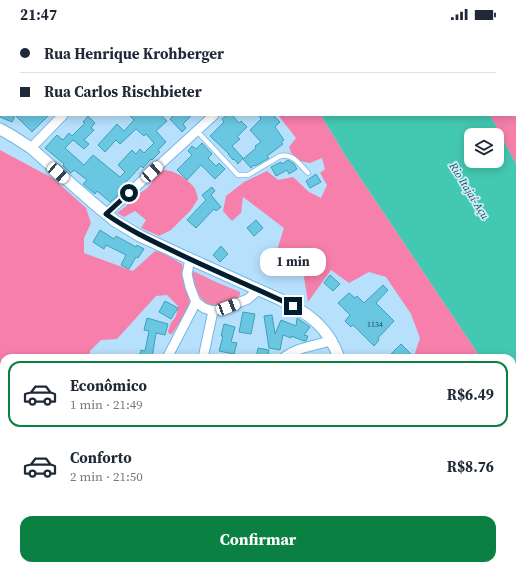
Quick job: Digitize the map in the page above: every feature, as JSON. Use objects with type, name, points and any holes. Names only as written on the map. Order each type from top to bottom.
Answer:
[{"type":"street","points":[[31,148],[62,116]]},
{"type":"street","points":[[106,214],[213,116]]},
{"type":"street","points":[[0,130],[31,148],[115,221],[140,236],[293,306],[308,315],[324,329],[332,340],[337,354]]},
{"type":"street","points":[[190,259],[187,274],[190,287],[196,302],[204,308],[213,311],[228,307],[248,299],[258,290]]},
{"type":"street","points":[[169,354],[196,302]]},
{"type":"street","points":[[204,354],[213,311]]},
{"type":"street","points":[[289,354],[302,348],[318,345],[332,340]]},
{"type":"lane","points":[[197,131],[238,175],[248,175],[280,156],[285,155],[293,157],[308,173]]},
{"type":"shaded area","points":[[279,116],[322,116],[347,158],[478,354],[415,354],[420,338],[411,314],[386,277],[369,272],[349,283],[331,270],[308,302],[301,259],[276,253],[284,228],[243,197],[241,213],[232,221],[223,211],[226,196],[244,182],[267,171],[278,180],[293,177],[309,192],[321,198],[327,185],[320,173],[325,169],[322,158],[310,163],[300,161],[291,153],[289,147],[296,138]]},
{"type":"shaded area","points":[[491,116],[516,116],[516,164],[504,141],[504,128],[497,128]]},
{"type":"shaded area","points":[[0,150],[54,179],[86,208],[91,223],[84,238],[84,253],[133,271],[155,251],[163,253],[182,264],[190,300],[187,311],[172,334],[169,334],[168,331],[176,316],[178,306],[167,295],[156,296],[117,339],[101,340],[90,351],[90,354],[0,354]]},
{"type":"shaded area","points":[[161,170],[171,171],[187,180],[194,187],[198,199],[191,210],[171,230],[159,236],[141,228],[146,220],[135,211],[124,217],[117,213],[136,195],[145,190],[152,183],[154,176]]},
{"type":"shaded area","points":[[193,271],[240,292],[238,298],[232,302],[224,304],[208,304],[201,298],[197,291],[192,274]]},
{"type":"water","name":"Rio Itajaí-Açu","points":[[322,116],[491,116],[497,128],[464,128],[464,168],[504,168],[504,141],[516,164],[516,354],[478,354],[347,158]]},
{"type":"building","points":[[0,116],[15,116],[12,122]]},
{"type":"building","points":[[16,116],[48,116],[32,132]]},
{"type":"building","points":[[88,116],[95,123],[91,128],[94,130],[84,140],[89,144],[84,149],[73,140],[65,148],[84,165],[93,155],[120,177],[125,172],[118,165],[132,150],[136,154],[140,149],[144,153],[154,143],[146,134],[144,136],[136,129],[120,144],[116,140],[105,152],[98,145],[117,124],[124,131],[134,120],[130,116],[162,116],[167,121],[156,131],[166,142],[158,150],[160,152],[143,168],[141,166],[125,183],[126,184],[116,197],[110,202],[97,191],[95,194],[83,184],[87,180],[74,170],[71,173],[63,166],[64,164],[45,148],[57,135],[63,140],[69,133],[72,136],[85,123],[83,122]]},
{"type":"building","points":[[173,116],[191,116],[183,124],[186,128],[182,132],[170,119]]},
{"type":"building","points":[[226,116],[233,116],[239,123],[241,121],[247,127],[237,137],[240,139],[232,146],[243,158],[238,164],[210,136],[224,122],[222,119]]},
{"type":"building","points":[[260,116],[274,116],[280,122],[275,127],[284,140],[281,142],[283,144],[267,156],[269,158],[251,168],[243,159],[256,148],[255,146],[261,142],[250,130],[261,119]]},
{"type":"building","points":[[202,143],[212,154],[208,158],[216,166],[219,163],[225,169],[215,179],[201,165],[187,180],[177,170],[192,155],[188,151],[192,146],[196,149]]},
{"type":"building","points":[[288,160],[294,164],[297,169],[289,174],[287,170],[276,176],[271,167],[281,162],[282,164]]},
{"type":"building","points":[[316,174],[321,182],[310,188],[306,181]]},
{"type":"building","points":[[212,187],[215,191],[211,195],[221,207],[216,211],[214,209],[196,228],[187,220],[206,200],[202,195]]},
{"type":"building","points":[[256,220],[263,228],[254,236],[247,228]]},
{"type":"building","points":[[100,230],[114,239],[116,236],[136,247],[137,245],[144,249],[138,258],[136,257],[129,269],[121,265],[126,255],[106,245],[104,249],[93,242]]},
{"type":"building","points":[[221,246],[228,254],[220,262],[213,255]]},
{"type":"building","points":[[330,275],[340,284],[333,291],[324,283]]},
{"type":"building","points":[[383,285],[388,290],[376,303],[394,321],[378,338],[379,340],[374,346],[353,325],[351,327],[345,321],[350,315],[338,303],[349,293],[355,298],[357,296],[364,303]]},
{"type":"building","points":[[165,301],[178,308],[171,319],[159,312]]},
{"type":"building","points":[[243,312],[255,314],[251,334],[239,332]]},
{"type":"building","points":[[272,315],[275,334],[281,320],[296,326],[297,318],[310,327],[304,335],[308,336],[306,341],[283,335],[280,350],[269,348],[264,316]]},
{"type":"building","points":[[147,318],[168,324],[165,335],[156,333],[153,354],[140,354],[141,350],[145,351],[149,331],[144,330]]},
{"type":"building","points":[[224,324],[235,327],[231,342],[237,343],[234,354],[219,351],[223,336],[221,336]]},
{"type":"building","points":[[401,344],[411,354],[391,354]]},
{"type":"building","points":[[258,348],[269,350],[268,354],[257,354]]},
{"type":"route","points":[[129,193],[106,214],[140,236],[293,306]]}]
